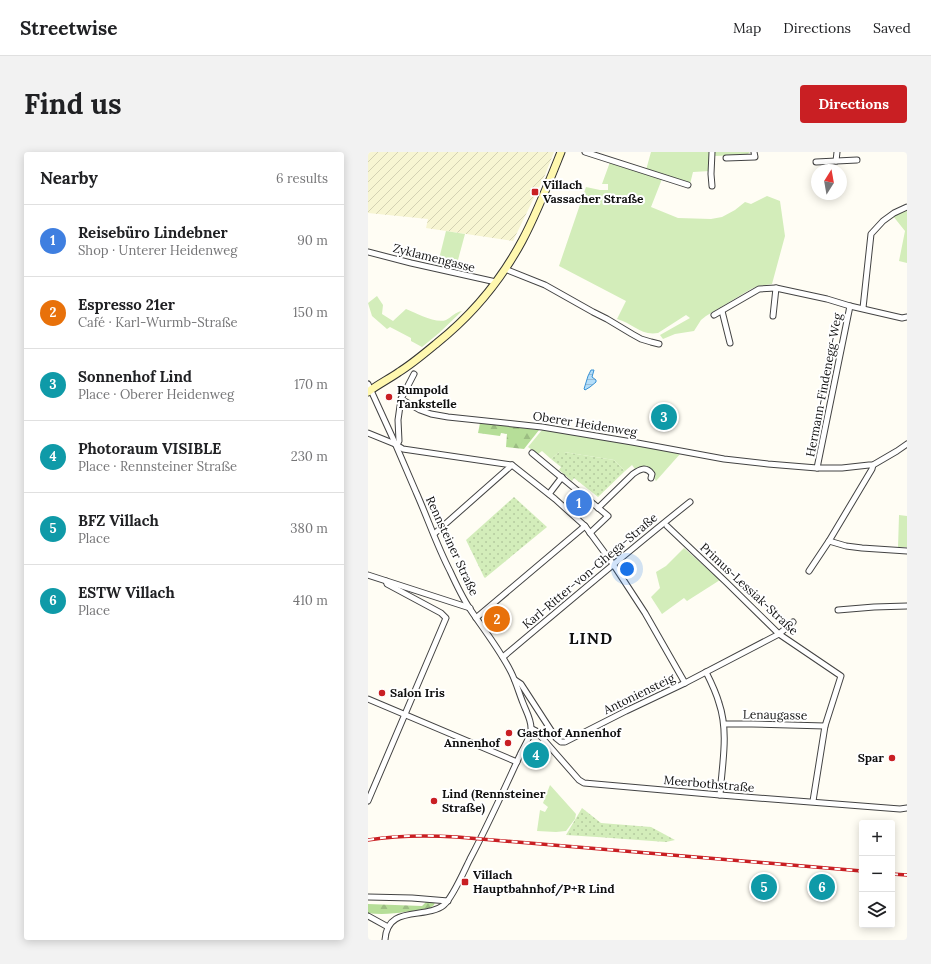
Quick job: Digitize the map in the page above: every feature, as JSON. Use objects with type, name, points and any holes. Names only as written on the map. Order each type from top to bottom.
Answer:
[{"type":"main road","points":[[369,389],[400,372],[458,325],[477,306],[505,269],[522,241],[561,152]]},
{"type":"street","points":[[585,152],[688,185]]},
{"type":"street","points":[[712,152],[712,186]]},
{"type":"street","points":[[726,158],[754,157],[754,152]]},
{"type":"street","points":[[836,161],[837,152]]},
{"type":"street","points":[[816,162],[857,160]]},
{"type":"street","points":[[863,308],[871,234],[883,221],[907,206]]},
{"type":"street","name":"Zyklamengasse","points":[[368,252],[496,282]]},
{"type":"street","points":[[505,269],[545,285],[641,339],[659,344]]},
{"type":"street","points":[[714,314],[722,311],[759,289],[776,288],[902,318],[907,317]]},
{"type":"street","points":[[773,316],[776,288]]},
{"type":"street","name":"Hermann-Findenegg-Weg","points":[[817,468],[850,306]]},
{"type":"street","points":[[722,311],[730,343]]},
{"type":"street","points":[[395,444],[399,441],[398,420],[401,399],[414,374]]},
{"type":"street","name":"Rennsteiner Straße","points":[[369,389],[395,444],[450,571],[470,608],[515,680],[532,729]]},
{"type":"street","name":"Oberer Heidenweg","points":[[401,399],[420,410],[442,416],[542,427],[632,442],[724,460],[768,464],[817,468],[842,468],[873,465],[907,444]]},
{"type":"street","points":[[368,433],[395,444],[403,449],[512,465],[549,494],[585,526],[613,564],[645,613],[685,683]]},
{"type":"street","points":[[532,453],[608,516],[590,533]]},
{"type":"street","points":[[434,534],[512,465]]},
{"type":"street","points":[[809,571],[857,495],[873,465]]},
{"type":"street","points":[[598,508],[639,470],[649,470],[652,474],[651,478]]},
{"type":"street","points":[[549,494],[562,477]]},
{"type":"street","name":"Karl-Ritter-von-Ghega-Straße","points":[[502,657],[690,502]]},
{"type":"street","points":[[476,618],[585,526]]},
{"type":"street","name":"Primus-Lessiak-Straße","points":[[667,526],[779,634],[840,676],[825,726]]},
{"type":"street","points":[[829,541],[846,546],[907,551]]},
{"type":"street","points":[[368,575],[470,608]]},
{"type":"street","points":[[368,801],[446,618],[441,613],[387,584],[386,581]]},
{"type":"street","points":[[838,610],[907,606]]},
{"type":"street","name":"Antoniensteig","points":[[515,680],[521,684],[556,738],[561,742],[565,742],[685,683],[779,634],[793,622]]},
{"type":"street","points":[[706,672],[714,687],[720,704],[724,724],[724,748],[720,795]]},
{"type":"street","points":[[368,699],[517,762]]},
{"type":"street","name":"Lenaugasse","points":[[724,724],[825,726]]},
{"type":"street","points":[[813,802],[825,726]]},
{"type":"street","points":[[385,939],[388,927],[399,917],[436,909],[448,901],[472,856],[532,729]]},
{"type":"street","name":"Meerbothstraße","points":[[532,729],[536,731],[579,780],[584,783],[900,809],[907,808]]},
{"type":"street","points":[[368,897],[448,901]]},
{"type":"street","points":[[368,916],[388,927]]},
{"type":"shaded area","points":[[368,152],[554,152],[545,175],[513,241],[426,228],[428,219],[368,213]]},
{"type":"green space","points":[[651,152],[711,152],[710,171],[693,172],[690,184],[646,170]]},
{"type":"green space","points":[[714,152],[750,152],[747,155],[714,156]]},
{"type":"green space","points":[[610,162],[662,179],[651,207],[678,218],[711,219],[722,217],[735,210],[745,202],[751,204],[767,196],[780,201],[785,236],[772,284],[758,286],[751,289],[706,316],[701,320],[694,331],[675,334],[663,339],[660,335],[690,318],[686,315],[658,333],[646,333],[617,319],[626,301],[559,266],[586,187],[608,190],[608,184],[602,184]]},
{"type":"green space","points":[[907,209],[907,263],[899,261],[905,231],[893,216]]},
{"type":"green space","points":[[446,231],[465,234],[455,271],[437,267]]},
{"type":"green space","points":[[377,296],[383,305],[382,314],[393,321],[406,309],[437,321],[446,320],[455,313],[462,311],[422,347],[411,341],[411,338],[390,327],[387,329],[372,316],[368,303]]},
{"type":"green space","points":[[480,423],[539,430],[524,449],[506,447],[507,434],[501,433],[500,436],[478,433]]},
{"type":"green space","points":[[542,430],[611,440],[680,454],[656,481],[653,471],[645,467],[635,469],[632,465],[625,471],[614,460],[564,452],[559,452],[551,459],[542,451],[538,454],[528,447]]},
{"type":"green space","points":[[559,452],[614,460],[625,471],[598,497],[574,478],[572,481],[559,470],[561,467],[551,459]]},
{"type":"green space","points":[[514,497],[547,527],[485,578],[466,540]]},
{"type":"green space","points":[[899,515],[907,516],[907,547],[898,547]]},
{"type":"green space","points":[[684,548],[720,580],[687,601],[684,598],[662,614],[651,597],[660,588],[656,572],[666,566]]},
{"type":"green space","points":[[550,785],[576,814],[575,819],[566,831],[537,831],[540,810],[545,812],[548,807],[543,803]]},
{"type":"green space","points":[[582,808],[601,823],[651,827],[675,840],[666,842],[566,835]]},
{"type":"green space","points":[[427,901],[435,902],[434,905],[430,908],[399,913],[368,913],[368,904],[422,906]]},
{"type":"water","points":[[591,370],[594,370],[592,377],[596,380],[596,382],[585,390],[584,389]]},
{"type":"railway","points":[[368,840],[412,836],[457,837],[859,871]]},
{"type":"railway","points":[[895,874],[907,875]]},
{"type":"place","name":"Villach Vassacher Straße","points":[[535,192]]},
{"type":"place","name":"Rumpold Tankstelle","points":[[389,397]]},
{"type":"place","name":"Sonnenhof Lind","points":[[664,417]]},
{"type":"place","name":"Reisebüro Lindebner","points":[[579,503]]},
{"type":"place","name":"Espresso 21er","points":[[497,619]]},
{"type":"place","name":"Salon Iris","points":[[382,693]]},
{"type":"place","name":"Gasthof Annenhof","points":[[509,733]]},
{"type":"place","name":"Annenhof","points":[[508,743]]},
{"type":"place","name":"Photoraum VISIBLE","points":[[536,755]]},
{"type":"place","name":"Spar","points":[[892,758]]},
{"type":"place","name":"Lind (Rennsteiner Straße)","points":[[434,801]]},
{"type":"place","name":"Villach Hauptbahnhof/P+R Lind","points":[[465,882]]},
{"type":"place","name":"BFZ Villach","points":[[764,887]]},
{"type":"place","name":"ESTW Villach","points":[[822,887]]},
{"type":"district","name":"LIND","points":[[591,638]]}]
